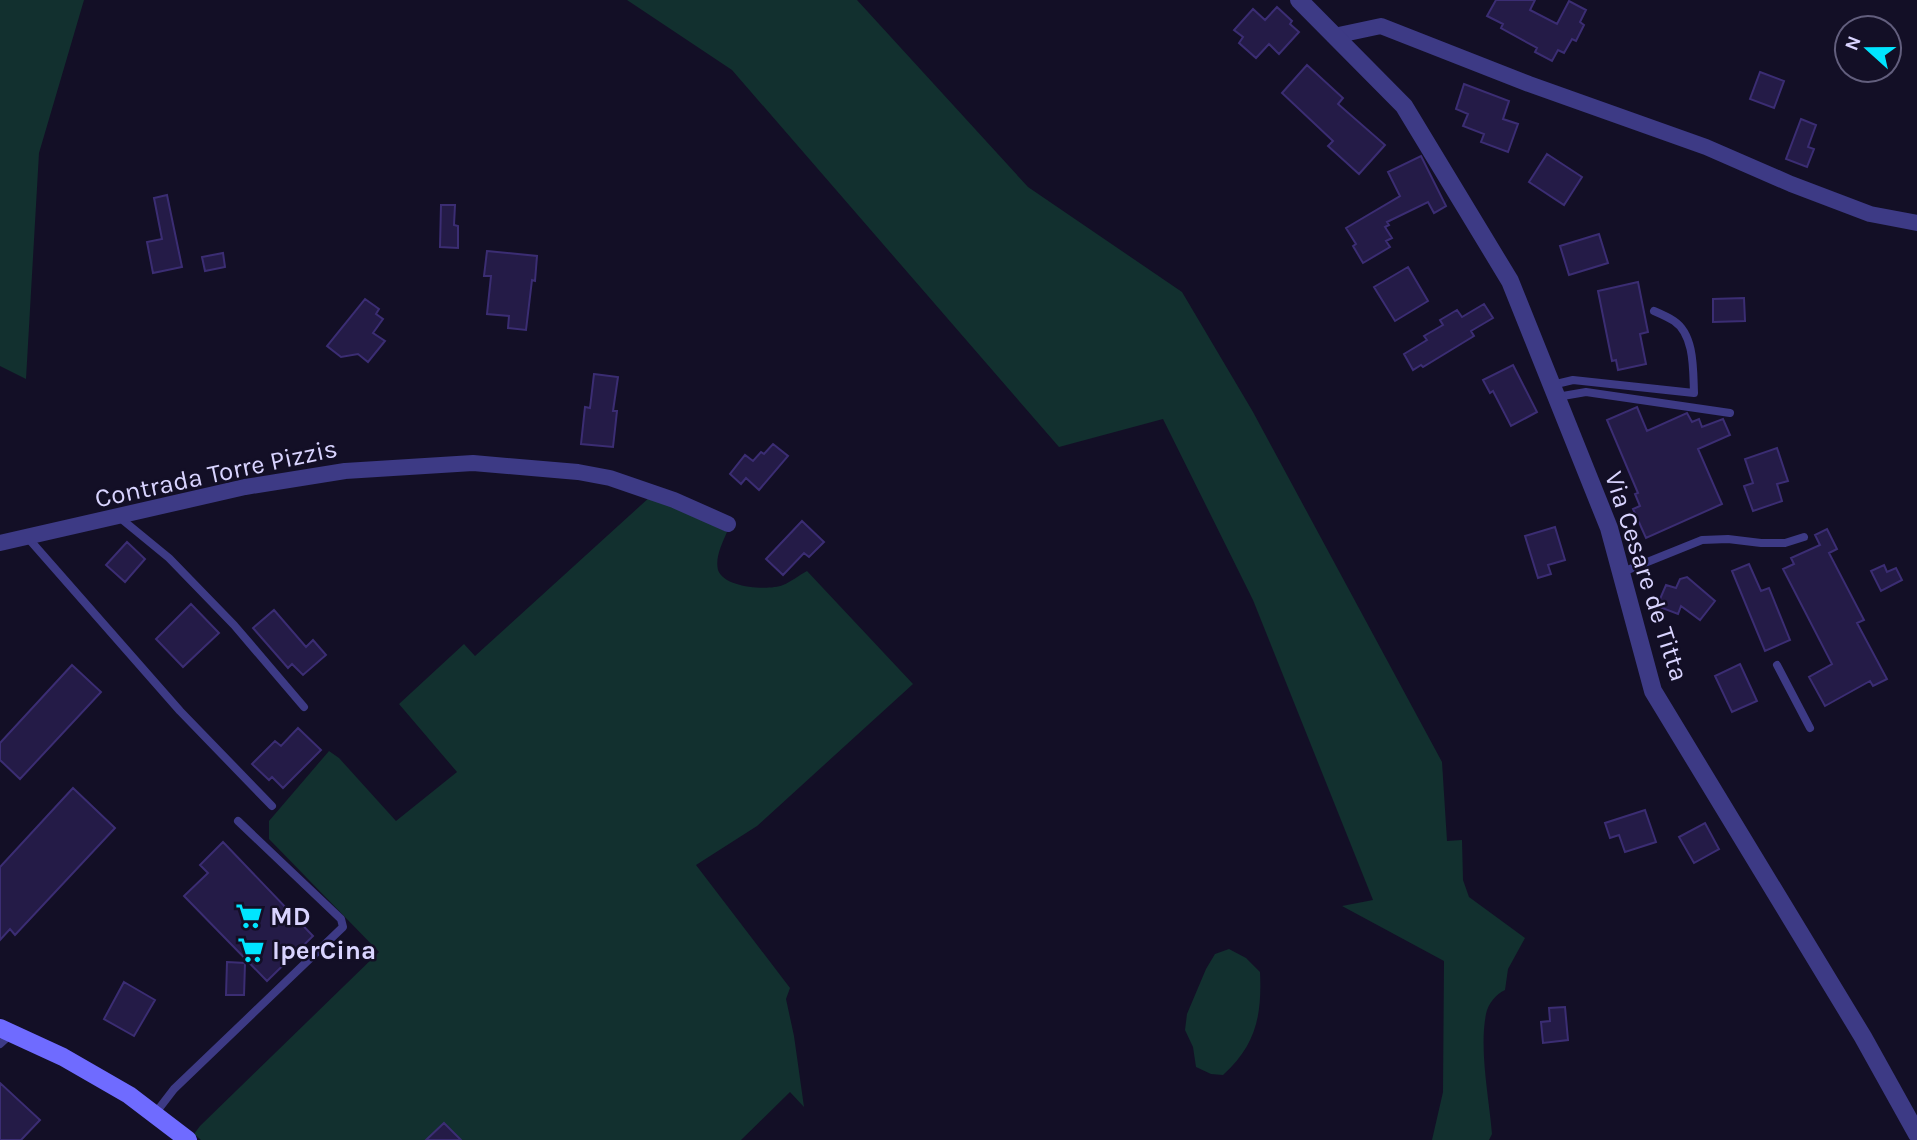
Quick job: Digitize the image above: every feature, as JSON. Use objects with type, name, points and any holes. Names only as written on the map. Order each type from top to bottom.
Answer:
[{"type":"main road","points":[[4,1035],[64,1057],[129,1095],[188,1140]]},
{"type":"street","name":"Via Cesare de Titta","points":[[1306,3],[1404,106],[1510,281],[1609,528],[1653,691],[1863,1037],[1917,1134]]},
{"type":"street","points":[[1335,36],[1381,26],[1529,84],[1706,147],[1791,184],[1870,214],[1917,223]]},
{"type":"street","name":"Contrada Torre Pizzis","points":[[0,543],[245,487],[345,471],[473,463],[578,472],[610,478],[674,500],[729,524]]},
{"type":"lane","points":[[1554,391],[1573,380],[1694,393],[1685,330],[1675,321],[1654,311]]},
{"type":"lane","points":[[1554,391],[1586,392],[1730,414]]},
{"type":"lane","points":[[119,517],[169,558],[225,615],[304,707]]},
{"type":"lane","points":[[1620,573],[1702,540],[1785,543],[1804,537]]},
{"type":"lane","points":[[28,538],[180,711],[272,806]]},
{"type":"lane","points":[[1777,664],[1810,728]]},
{"type":"lane","points":[[154,1115],[174,1089],[342,927],[341,919],[238,821]]},
{"type":"green space","points":[[0,0],[84,0],[39,153],[26,379],[0,366]]},
{"type":"green space","points":[[627,0],[857,0],[1028,187],[1182,292],[1253,412],[1442,762],[1447,841],[1462,840],[1463,880],[1469,897],[1525,938],[1508,969],[1505,990],[1493,1000],[1486,1014],[1484,1058],[1492,1134],[1489,1140],[1432,1140],[1443,1092],[1444,961],[1342,906],[1373,900],[1253,600],[1163,419],[1059,447],[732,70]]},
{"type":"green space","points":[[651,496],[727,532],[717,565],[722,576],[729,581],[757,588],[776,587],[807,571],[913,684],[757,826],[696,865],[790,988],[786,999],[804,1107],[790,1092],[741,1140],[201,1140],[194,1134],[200,1126],[379,952],[269,839],[269,821],[329,751],[339,758],[396,821],[457,772],[399,704],[464,644],[475,656]]},
{"type":"green space","points":[[1229,949],[1246,958],[1260,972],[1258,1016],[1250,1041],[1234,1064],[1223,1075],[1211,1074],[1196,1067],[1193,1047],[1185,1030],[1187,1014],[1215,954]]},
{"type":"building","points":[[1496,0],[1535,0],[1530,10],[1557,24],[1569,1],[1586,10],[1580,22],[1584,25],[1576,41],[1572,39],[1564,53],[1558,50],[1552,61],[1535,52],[1537,48],[1501,28],[1503,24],[1487,16]]},
{"type":"building","points":[[1277,7],[1299,32],[1279,54],[1269,44],[1256,58],[1239,43],[1243,37],[1234,30],[1253,9],[1265,20]]},
{"type":"building","points":[[1307,65],[1343,98],[1338,104],[1385,145],[1359,174],[1328,146],[1333,141],[1282,93]]},
{"type":"building","points":[[1760,72],[1784,81],[1774,108],[1750,99]]},
{"type":"building","points":[[1464,84],[1509,101],[1503,119],[1518,124],[1508,152],[1481,142],[1484,134],[1463,126],[1468,114],[1456,109]]},
{"type":"building","points":[[1801,119],[1816,125],[1808,147],[1814,149],[1807,167],[1786,159]]},
{"type":"building","points":[[1547,154],[1582,177],[1564,205],[1529,182]]},
{"type":"building","points":[[1421,156],[1446,206],[1434,213],[1428,202],[1387,222],[1389,225],[1385,227],[1392,238],[1386,241],[1390,247],[1363,263],[1346,228],[1400,196],[1388,172]]},
{"type":"building","points":[[167,195],[182,267],[153,273],[147,242],[162,239],[154,198]]},
{"type":"building","points":[[441,205],[455,205],[454,225],[458,226],[458,248],[440,247]]},
{"type":"building","points":[[1599,234],[1608,263],[1569,275],[1560,246]]},
{"type":"building","points":[[487,251],[537,256],[526,330],[508,328],[509,316],[487,314],[491,276],[484,276]]},
{"type":"building","points":[[223,253],[225,267],[205,271],[202,257]]},
{"type":"building","points":[[1408,267],[1428,301],[1395,321],[1374,287]]},
{"type":"building","points":[[1638,282],[1648,332],[1640,334],[1646,364],[1618,370],[1616,360],[1612,361],[1598,291]]},
{"type":"building","points":[[1744,298],[1745,321],[1713,322],[1713,299]]},
{"type":"building","points":[[365,299],[379,309],[376,314],[383,319],[373,333],[385,341],[368,362],[358,354],[341,357],[327,346]]},
{"type":"building","points":[[1484,304],[1493,318],[1471,331],[1474,336],[1423,367],[1421,365],[1413,370],[1404,354],[1427,340],[1424,336],[1443,325],[1440,320],[1457,310],[1462,317]]},
{"type":"building","points":[[1513,365],[1537,412],[1511,426],[1493,391],[1490,393],[1483,380]]},
{"type":"building","points":[[594,374],[618,377],[613,411],[617,411],[613,447],[581,444],[585,407],[590,408]]},
{"type":"building","points":[[1637,407],[1647,431],[1687,413],[1692,422],[1699,419],[1702,427],[1723,419],[1730,435],[1698,449],[1722,504],[1646,538],[1633,509],[1640,506],[1635,494],[1638,493],[1607,420]]},
{"type":"building","points":[[773,444],[788,456],[759,490],[746,478],[741,484],[730,474],[745,455],[753,461]]},
{"type":"building","points":[[1777,448],[1788,481],[1777,484],[1782,501],[1753,511],[1744,486],[1753,483],[1745,459]]},
{"type":"building","points":[[802,521],[824,542],[809,557],[804,553],[783,575],[766,559]]},
{"type":"building","points":[[1555,527],[1565,560],[1548,565],[1551,574],[1538,578],[1525,536]]},
{"type":"building","points":[[1827,529],[1837,549],[1829,553],[1864,620],[1857,623],[1887,679],[1873,686],[1870,681],[1825,706],[1809,677],[1832,664],[1783,569],[1794,564],[1791,558],[1820,545],[1815,535]]},
{"type":"building","points":[[127,542],[145,559],[125,582],[106,565]]},
{"type":"building","points":[[1749,564],[1761,591],[1769,588],[1790,640],[1765,651],[1732,571]]},
{"type":"building","points":[[1884,565],[1887,572],[1896,568],[1902,580],[1881,591],[1871,571]]},
{"type":"building","points":[[1687,577],[1715,601],[1700,620],[1681,606],[1678,614],[1657,606],[1666,585],[1676,588],[1680,579]]},
{"type":"building","points":[[191,604],[219,633],[183,667],[156,639]]},
{"type":"building","points":[[274,610],[306,647],[313,640],[326,655],[303,675],[292,664],[288,668],[253,628]]},
{"type":"building","points":[[1740,664],[1757,701],[1732,712],[1715,676]]},
{"type":"building","points":[[72,665],[101,692],[20,779],[0,760],[0,743]]},
{"type":"building","points":[[298,728],[321,750],[283,788],[272,777],[269,780],[252,764],[275,741],[281,746]]},
{"type":"building","points":[[73,788],[115,828],[15,935],[10,929],[0,940],[0,867]]},
{"type":"building","points":[[1645,810],[1656,842],[1625,852],[1619,835],[1610,838],[1605,823]]},
{"type":"building","points":[[1705,823],[1719,849],[1694,863],[1679,837]]},
{"type":"building","name":"MD","points":[[223,842],[313,936],[267,981],[184,896],[208,873],[200,865]]},
{"type":"building","points":[[227,962],[245,963],[244,995],[226,995]]},
{"type":"building","points":[[124,982],[155,1000],[134,1036],[104,1019]]},
{"type":"building","points":[[1565,1007],[1568,1040],[1543,1043],[1541,1022],[1550,1021],[1549,1008]]},
{"type":"building","points":[[0,1083],[40,1120],[21,1140],[0,1140]]},
{"type":"building","points":[[444,1123],[461,1140],[426,1140]]},
{"type":"place","name":"MD","points":[[249,916]]},
{"type":"place","name":"IperCina","points":[[251,950]]}]
